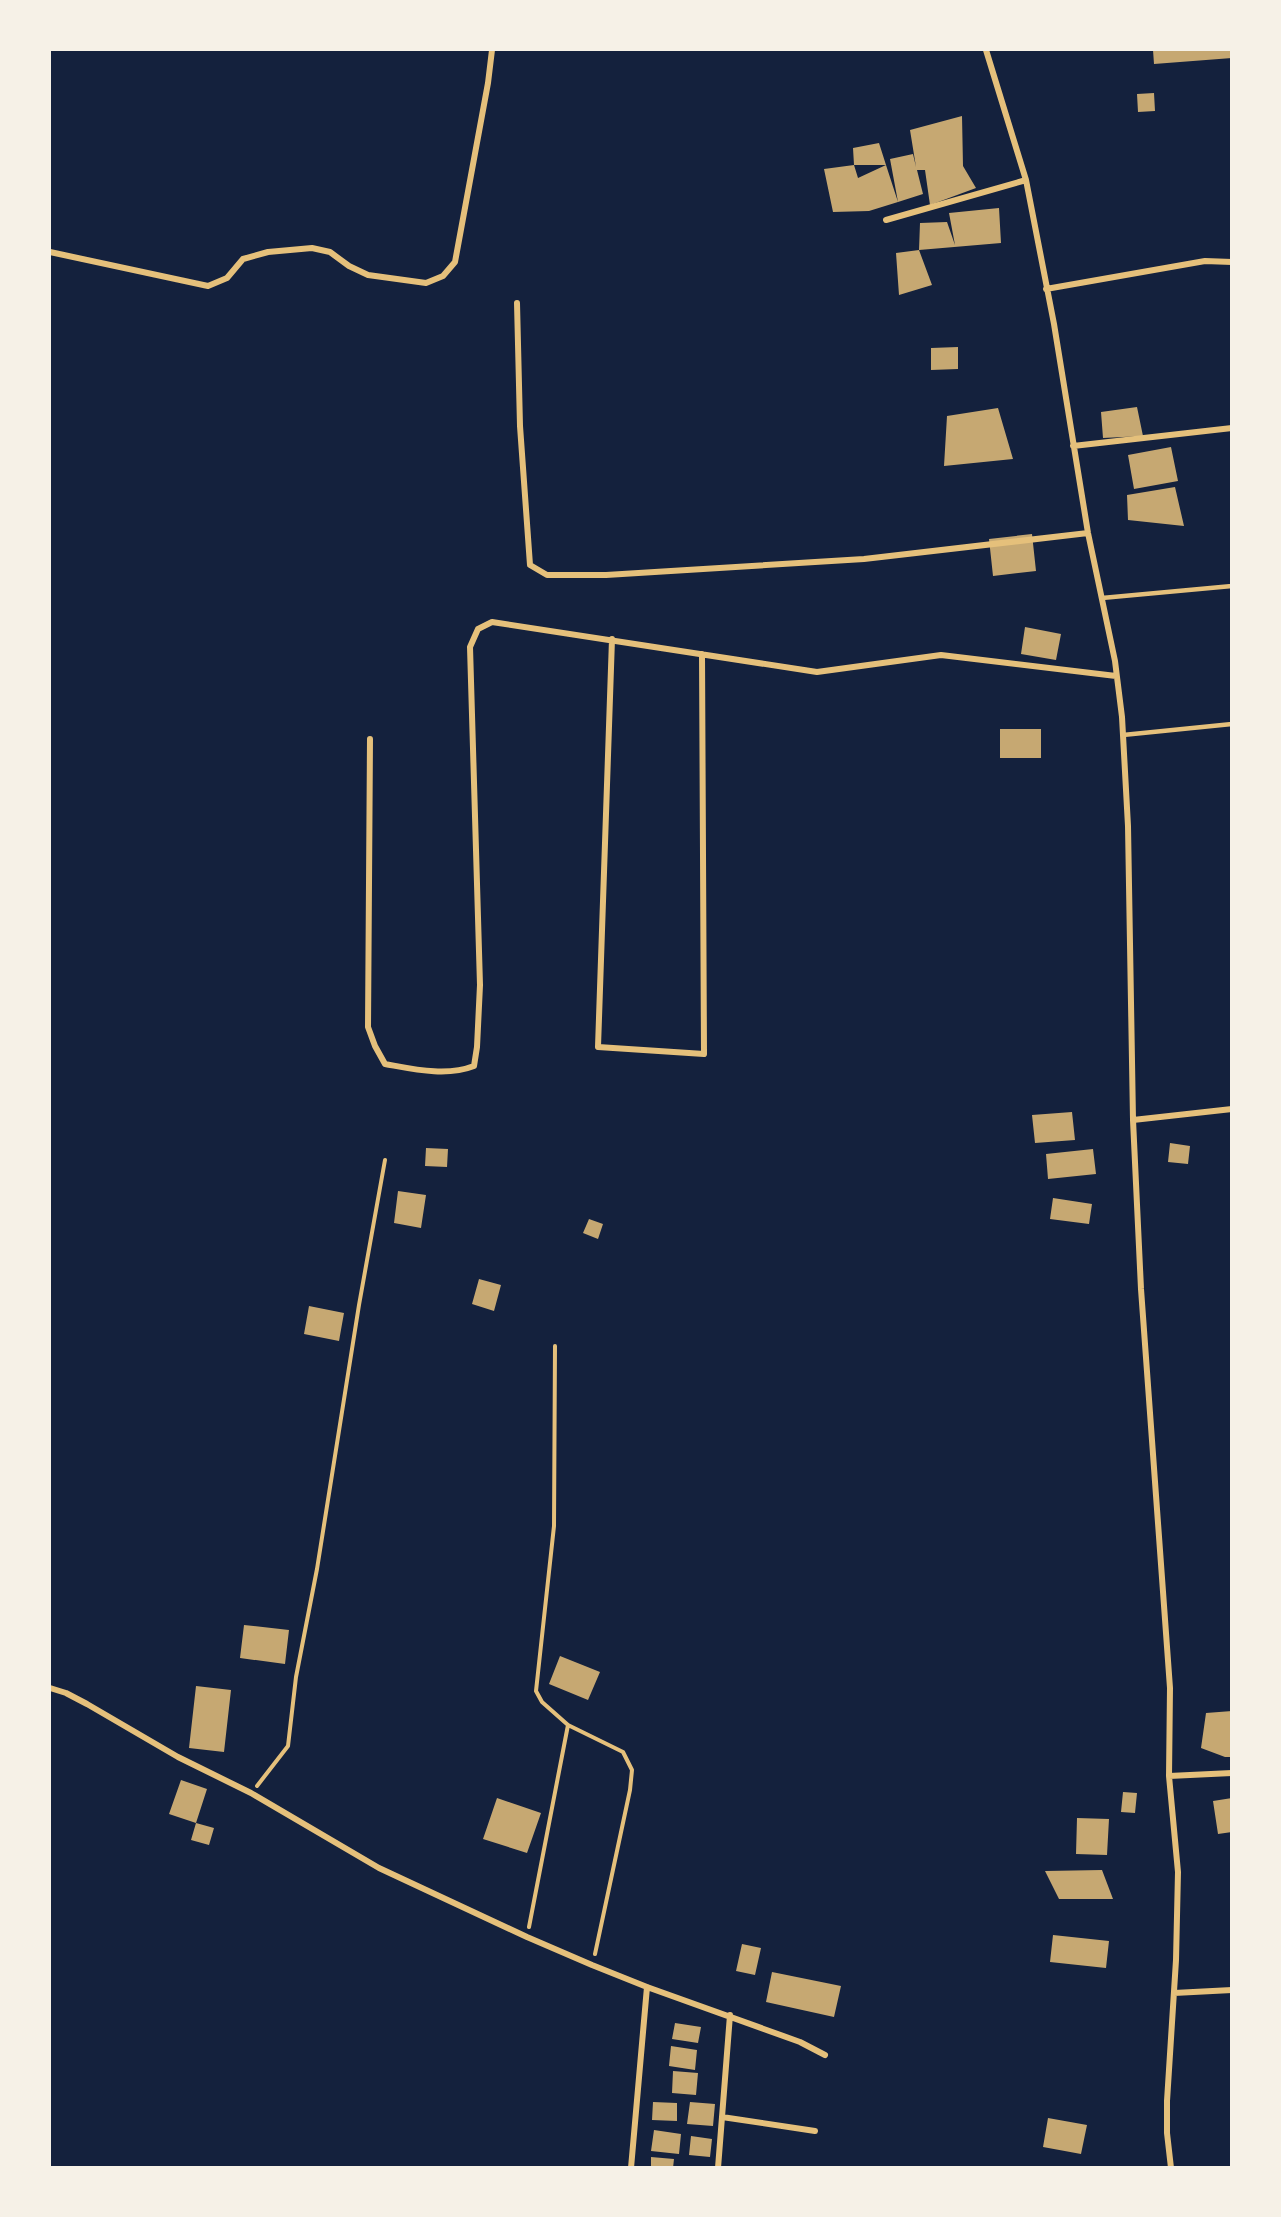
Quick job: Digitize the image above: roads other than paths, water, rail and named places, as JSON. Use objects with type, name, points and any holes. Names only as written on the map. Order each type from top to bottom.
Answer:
[{"type":"street","points":[[50,252],[208,286],[227,278],[243,259],[268,252],[312,248],[330,252],[349,266],[368,275],[426,282],[443,276],[455,261],[492,50]]},
{"type":"street","points":[[986,50],[1026,180],[1054,324],[1088,533],[1115,661],[1123,735],[1128,826],[1133,1120],[1142,1300],[1170,1688],[1169,1776],[1178,1872],[1167,2122],[1171,2168]]},
{"type":"street","points":[[886,220],[1026,180]]},
{"type":"street","points":[[1046,289],[1205,261],[1232,262]]},
{"type":"street","points":[[517,303],[520,426],[530,565],[547,575],[618,574],[864,559],[1088,533]]},
{"type":"street","points":[[1073,446],[1232,428]]},
{"type":"street","points":[[370,739],[368,1027],[385,1064],[416,1069],[461,1071],[474,1066],[480,985],[470,647],[478,629],[492,622],[817,672],[941,655],[1116,676]]},
{"type":"street","points":[[612,639],[598,1047],[704,1054],[702,654]]},
{"type":"street","points":[[1133,1120],[1232,1109]]},
{"type":"street","points":[[50,1688],[66,1693],[178,1757],[251,1793],[380,1868],[592,1965],[800,2042],[825,2055]]},
{"type":"street","points":[[1169,1776],[1232,1773]]},
{"type":"street","points":[[631,2168],[647,1987]]},
{"type":"street","points":[[1174,1992],[1232,1989]]},
{"type":"street","points":[[718,2168],[730,2015]]},
{"type":"street","points":[[722,2116],[815,2131]]},
{"type":"lane","points":[[1102,598],[1232,586]]},
{"type":"lane","points":[[1123,735],[1232,724]]}]
